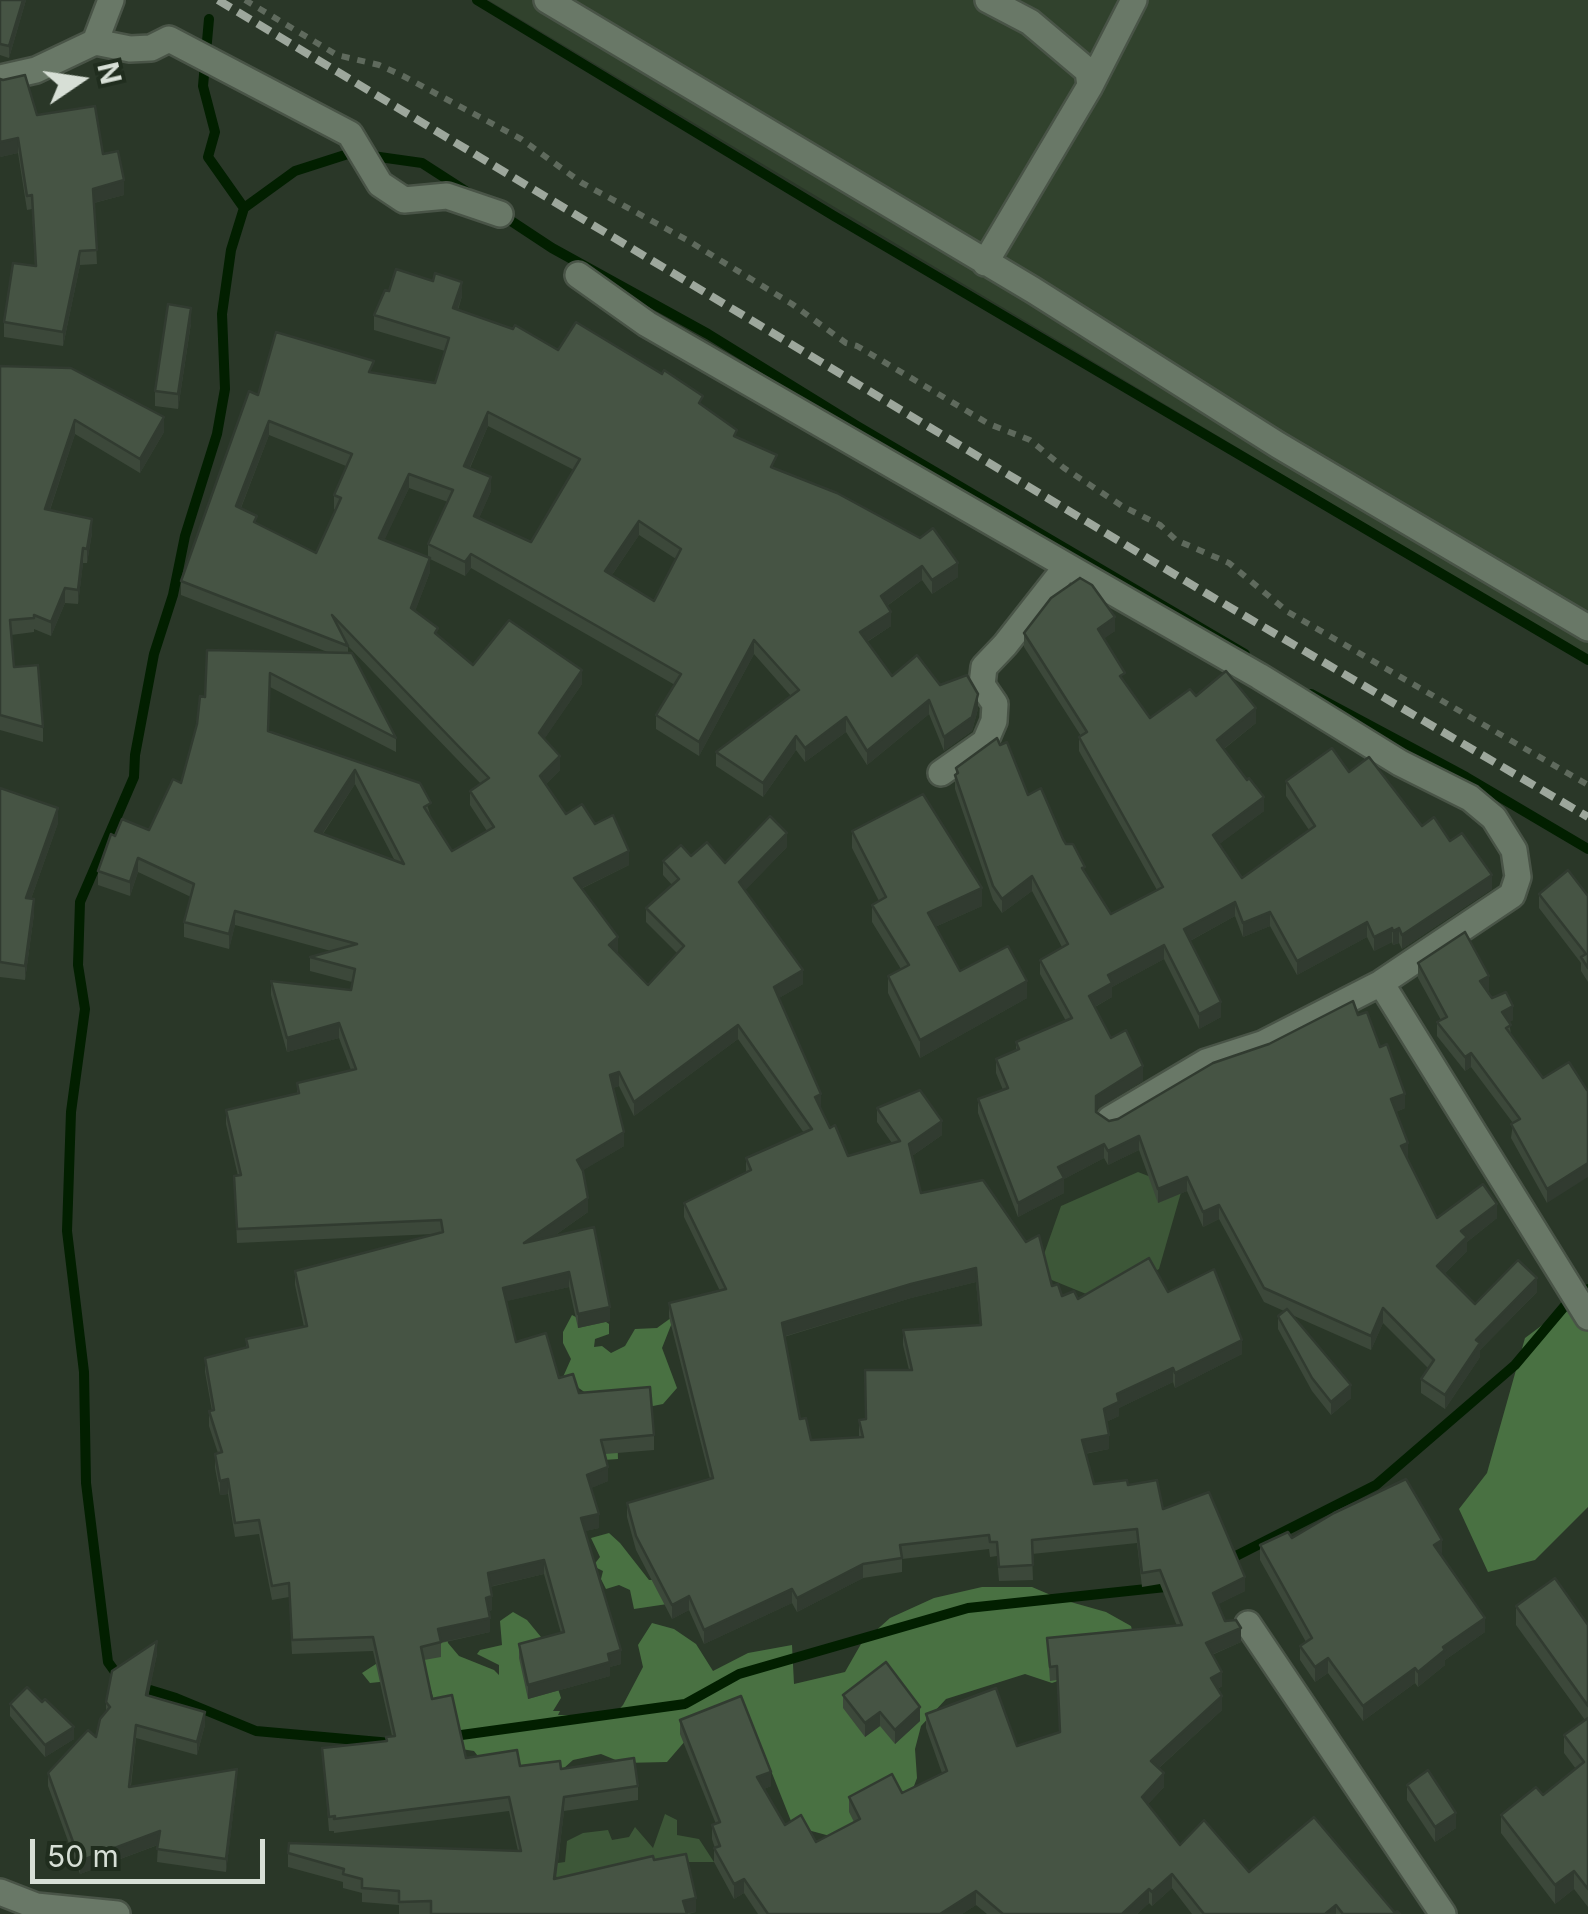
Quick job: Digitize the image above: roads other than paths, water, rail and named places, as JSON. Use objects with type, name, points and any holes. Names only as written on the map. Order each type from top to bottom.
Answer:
[{"type":"street","points":[[95,42],[110,0]]},
{"type":"street","points":[[547,0],[1588,628]]},
{"type":"street","points":[[988,0],[1030,22],[1088,71],[1090,86]]},
{"type":"street","points":[[986,263],[1090,86],[1134,0]]},
{"type":"street","points":[[0,78],[36,70],[95,42],[130,49],[151,48],[169,40],[350,134],[380,184],[404,200],[448,196],[500,214]]},
{"type":"street","points":[[578,275],[647,324],[1259,676],[1400,763],[1470,798],[1494,818],[1514,850],[1518,877],[1512,896],[1381,983],[1262,1044],[1206,1062],[1110,1119]]},
{"type":"street","points":[[941,772],[985,742],[994,721],[995,704],[982,685],[984,667],[1067,566]]},
{"type":"street","points":[[1381,983],[1588,1317]]},
{"type":"street","points":[[1248,1624],[1443,1914]]},
{"type":"street","points":[[0,1892],[36,1906],[117,1914]]},
{"type":"waterway","points":[[477,0],[834,216],[1588,660]]},
{"type":"waterway","points":[[209,19],[203,86],[215,132],[208,157],[244,208]]},
{"type":"waterway","points":[[121,1680],[108,1662],[86,1483],[84,1372],[67,1231],[71,1112],[85,1009],[78,965],[80,902],[134,777],[154,654],[217,434],[225,389],[222,314],[231,250],[244,208],[295,171],[351,153],[422,163],[467,192]]},
{"type":"waterway","points":[[502,215],[1245,654]]},
{"type":"waterway","points":[[1311,694],[1466,777],[1588,849]]},
{"type":"waterway","points":[[1226,1561],[1376,1485],[1515,1365],[1574,1295],[1588,1289]]},
{"type":"waterway","points":[[447,1737],[685,1704],[739,1674],[968,1608],[1175,1586]]},
{"type":"waterway","points":[[137,1686],[256,1731],[391,1743]]},
{"type":"railway","points":[[218,0],[1209,595],[1588,817]]}]
